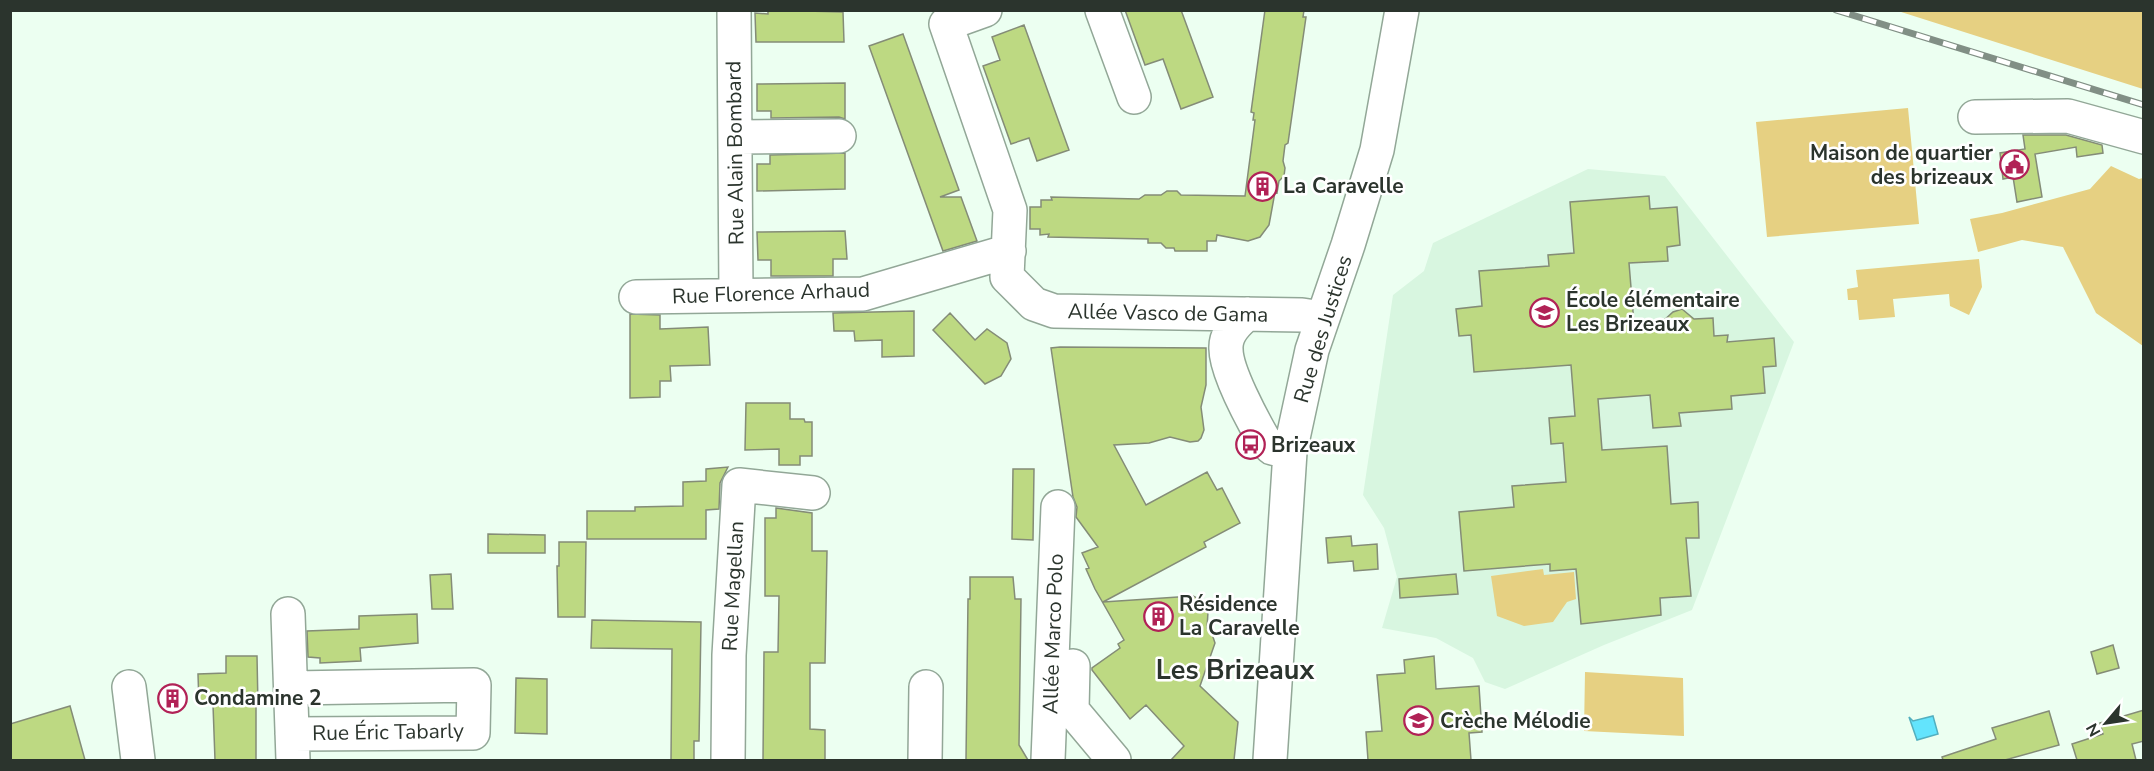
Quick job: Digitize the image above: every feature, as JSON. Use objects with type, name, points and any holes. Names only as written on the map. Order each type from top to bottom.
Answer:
[{"type":"street","name":"Rue Alain Bombard","points":[[734,10],[736,295]]},
{"type":"street","name":"Allée Vasco de Gama","points":[[985,10],[946,24],[1010,210],[1007,277],[1034,304],[1054,311],[1302,315],[1322,318]]},
{"type":"street","points":[[1102,10],[1134,97]]},
{"type":"street","name":"Rue des Justices","points":[[1270,760],[1290,452],[1300,398],[1322,318],[1348,245],[1377,150],[1402,10]]},
{"type":"street","points":[[1975,117],[2068,116],[2144,137]]},
{"type":"street","points":[[735,136],[839,136]]},
{"type":"street","name":"Rue Florence Arhaud","points":[[636,297],[863,294],[1009,251]]},
{"type":"street","points":[[1247,314],[1236,323],[1230,334],[1226,347],[1230,368],[1264,440],[1272,448],[1290,452]]},
{"type":"street","name":"Rue Magellan","points":[[728,760],[729,656],[739,485],[813,493]]},
{"type":"street","name":"Allée Marco Polo","points":[[1048,760],[1058,507]]},
{"type":"street","points":[[1056,563],[1074,590],[1072,710],[1114,760]]},
{"type":"street","name":"Rue Éric Tabarly","points":[[288,614],[293,747],[473,733],[474,685],[292,688]]},
{"type":"street","points":[[129,687],[138,760]]},
{"type":"street","points":[[925,760],[926,687]]},
{"type":"shaded area","points":[[1898,11],[2143,11],[2143,89]]},
{"type":"shaded area","points":[[1908,108],[1919,224],[1767,237],[1756,122]]},
{"type":"shaded area","points":[[2111,166],[2139,179],[2143,178],[2143,346],[2096,313],[2063,247],[2022,240],[1978,252],[1970,219],[2002,213],[2090,189]]},
{"type":"shaded area","points":[[1588,169],[1665,176],[1794,342],[1692,610],[1604,645],[1505,689],[1485,682],[1473,658],[1436,638],[1382,628],[1397,577],[1384,528],[1363,495],[1393,295],[1424,271],[1433,243]]},
{"type":"shaded area","points":[[1979,259],[1982,287],[1969,315],[1950,306],[1949,294],[1893,299],[1895,317],[1859,320],[1857,300],[1848,300],[1847,289],[1858,287],[1856,270]]},
{"type":"shaded area","points":[[1543,569],[1544,575],[1574,572],[1576,599],[1567,602],[1553,622],[1524,626],[1497,616],[1491,576]]},
{"type":"shaded area","points":[[1585,672],[1683,678],[1684,736],[1584,731]]},
{"type":"water","points":[[1933,716],[1938,734],[1917,740],[1909,717],[1913,721]]},
{"type":"building","points":[[768,10],[843,12],[844,42],[756,42],[755,13],[768,14]]},
{"type":"building","points":[[1125,10],[1181,10],[1213,97],[1181,109],[1163,59],[1145,65]]},
{"type":"building","points":[[1265,10],[1304,10],[1303,17],[1306,17],[1288,143],[1285,145],[1284,176],[1279,181],[1277,193],[1275,192],[1269,225],[1260,237],[1248,241],[1217,235],[1216,241],[1207,241],[1207,251],[1175,251],[1174,248],[1166,248],[1161,243],[1148,243],[1148,239],[1048,237],[1049,234],[1040,235],[1040,229],[1030,229],[1030,207],[1041,207],[1041,200],[1052,200],[1051,197],[1139,199],[1145,195],[1161,195],[1167,191],[1177,191],[1181,195],[1245,196],[1255,120],[1253,120],[1254,113],[1251,112]]},
{"type":"building","points":[[1024,25],[1069,150],[1037,161],[1029,138],[1011,144],[983,66],[1000,60],[992,37]]},
{"type":"building","points":[[903,34],[959,190],[940,197],[961,197],[977,241],[943,251],[869,46]]},
{"type":"building","points":[[845,83],[845,119],[839,117],[771,118],[771,111],[757,111],[757,84]]},
{"type":"building","name":"Maison de quartier des brizeaux","points":[[2023,135],[2066,135],[2102,145],[2103,153],[2077,157],[2076,147],[2035,154],[2042,197],[2017,202],[2013,177],[2003,179],[2000,153],[2025,149]]},
{"type":"building","points":[[845,153],[845,189],[757,191],[757,164],[770,164],[770,155]]},
{"type":"building","points":[[1649,196],[1650,209],[1677,207],[1680,245],[1667,247],[1668,261],[1629,263],[1634,324],[1662,322],[1673,312],[1682,309],[1694,319],[1713,318],[1714,336],[1728,335],[1727,342],[1774,338],[1776,366],[1763,367],[1765,393],[1731,396],[1732,409],[1679,413],[1681,426],[1653,428],[1650,395],[1598,399],[1602,450],[1667,446],[1671,504],[1698,502],[1699,538],[1686,538],[1691,596],[1660,598],[1661,615],[1581,624],[1576,569],[1550,571],[1550,564],[1464,571],[1459,512],[1514,507],[1512,486],[1566,482],[1563,443],[1551,444],[1549,418],[1575,416],[1571,365],[1474,372],[1471,335],[1459,336],[1456,309],[1482,306],[1479,271],[1549,266],[1548,255],[1574,253],[1570,202]]},
{"type":"building","points":[[845,231],[847,259],[833,259],[833,276],[771,276],[771,260],[758,260],[757,232]]},
{"type":"building","points":[[914,311],[914,356],[882,357],[882,340],[855,341],[854,331],[834,331],[833,313]]},
{"type":"building","points":[[950,313],[975,340],[987,329],[1007,343],[1011,359],[1001,376],[985,384],[933,330]]},
{"type":"building","points":[[630,314],[660,315],[660,329],[708,327],[710,365],[670,366],[671,381],[660,381],[660,397],[630,398]]},
{"type":"building","points":[[1051,348],[1206,348],[1206,385],[1201,407],[1204,430],[1201,438],[1190,442],[1170,437],[1149,443],[1114,445],[1146,505],[1207,472],[1217,490],[1222,488],[1240,523],[1204,542],[1206,547],[1103,602],[1193,596],[1203,601],[1208,612],[1207,628],[1211,631],[1215,643],[1200,686],[1238,722],[1234,760],[1171,760],[1184,746],[1146,705],[1130,719],[1092,670],[1120,648],[1118,644],[1124,640],[1095,589],[1082,553],[1098,547],[1076,517],[1077,507],[1073,497]]},
{"type":"building","points":[[746,403],[790,403],[790,419],[804,419],[805,422],[812,422],[812,456],[800,456],[800,465],[779,465],[779,449],[745,450]]},
{"type":"building","points":[[728,467],[720,483],[719,509],[706,510],[706,539],[587,539],[587,511],[635,511],[635,507],[683,506],[683,482],[706,481],[706,469]]},
{"type":"building","points":[[1013,469],[1034,469],[1033,540],[1012,539]]},
{"type":"building","points":[[776,508],[812,513],[812,551],[827,551],[825,663],[810,663],[810,729],[825,730],[825,760],[763,760],[764,652],[778,652],[779,596],[765,596],[765,518],[776,518]]},
{"type":"building","points":[[488,534],[545,535],[545,553],[488,553]]},
{"type":"building","points":[[1351,536],[1352,546],[1377,544],[1378,569],[1354,571],[1353,561],[1328,563],[1326,538]]},
{"type":"building","points":[[559,542],[586,542],[585,617],[558,617]]},
{"type":"building","points":[[451,574],[453,609],[432,609],[430,575]]},
{"type":"building","points":[[1456,574],[1458,594],[1400,598],[1399,579]]},
{"type":"building","points":[[970,577],[1013,577],[1015,599],[1021,599],[1019,745],[1028,760],[966,760]]},
{"type":"building","points":[[417,614],[418,643],[360,648],[361,661],[320,663],[320,658],[308,657],[307,631],[359,629],[359,616]]},
{"type":"building","points":[[592,620],[701,622],[699,741],[694,741],[694,760],[671,760],[672,649],[591,648]]},
{"type":"building","points":[[2113,645],[2119,668],[2097,674],[2091,652]]},
{"type":"building","points":[[226,656],[257,656],[256,760],[215,760],[213,705],[199,705],[198,674],[226,673]]},
{"type":"building","points":[[1434,656],[1436,689],[1479,686],[1482,732],[1469,733],[1471,760],[1368,760],[1366,732],[1382,731],[1377,675],[1405,673],[1404,660]]},
{"type":"building","points":[[516,678],[547,679],[547,734],[515,733]]},
{"type":"building","points":[[70,706],[85,760],[10,760],[10,724]]},
{"type":"building","points":[[2144,710],[2144,741],[2132,744],[2136,760],[2077,760],[2072,744],[2103,734],[2100,723]]},
{"type":"building","points":[[2049,711],[2059,745],[2005,760],[1943,760],[1942,757],[1996,739],[1992,728]]},
{"type":"railway","points":[[1836,10],[2144,105]]},
{"type":"place","name":"Maison de quartier des brizeaux","points":[[2014,165]]},
{"type":"place","name":"La Caravelle","points":[[1262,186]]},
{"type":"place","name":"École élémentaire Les Brizeaux","points":[[1545,312]]},
{"type":"place","name":"Brizeaux","points":[[1250,445]]},
{"type":"place","name":"Résidence La Caravelle","points":[[1158,616]]},
{"type":"place","name":"Condamine 2","points":[[173,698]]},
{"type":"place","name":"Crèche Mélodie","points":[[1419,721]]},
{"type":"district","name":"Les Brizeaux","points":[[1235,670]]}]
